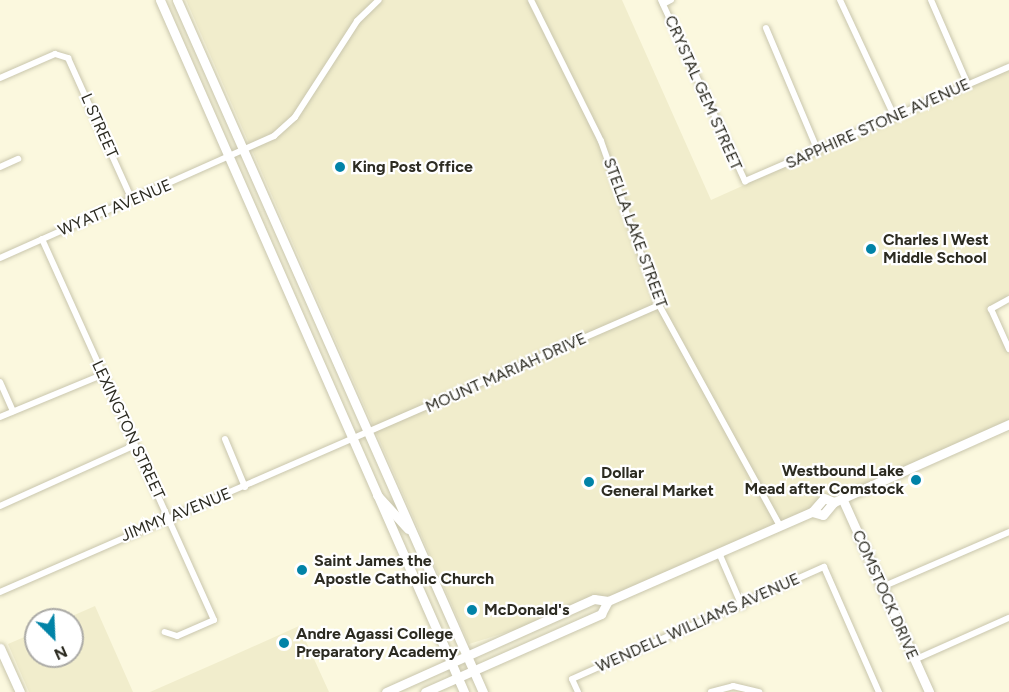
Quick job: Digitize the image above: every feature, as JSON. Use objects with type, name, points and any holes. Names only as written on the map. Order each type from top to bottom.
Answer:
[{"type":"main road","points":[[160,0],[464,692]]},
{"type":"main road","points":[[177,0],[367,436],[483,692]]},
{"type":"main road","points":[[386,692],[594,599],[608,601],[812,512],[830,512],[838,500],[1009,424]]},
{"type":"main road","points":[[377,495],[409,530]]},
{"type":"main road","name":"COMSTOCK DRIVE","points":[[838,500],[882,587],[929,692]]},
{"type":"main road","points":[[424,692],[601,614],[608,601]]},
{"type":"main road","points":[[0,648],[20,692]]},
{"type":"street","name":"WYATT AVENUE","points":[[0,258],[230,158],[281,131],[295,117],[357,21],[379,0]]},
{"type":"street","name":"STELLA LAKE STREET","points":[[531,0],[601,141],[659,305],[780,525]]},
{"type":"street","points":[[662,2],[671,0]]},
{"type":"street","points":[[840,0],[895,118]]},
{"type":"street","points":[[931,0],[968,85]]},
{"type":"street","name":"CRYSTAL GEM STREET","points":[[662,2],[739,174],[748,181]]},
{"type":"street","points":[[766,28],[818,151]]},
{"type":"street","name":"L STREET","points":[[0,78],[62,55],[72,65],[132,200]]},
{"type":"street","name":"SAPPHIRE STONE AVENUE","points":[[748,181],[1009,67]]},
{"type":"street","points":[[0,167],[18,159]]},
{"type":"street","name":"LEXINGTON STREET","points":[[42,239],[133,446],[214,620],[177,636],[165,632]]},
{"type":"street","points":[[1009,299],[991,309],[1009,349]]},
{"type":"street","name":"MOUNT MARIAH DRIVE","points":[[354,442],[659,305]]},
{"type":"street","points":[[0,417],[102,375]]},
{"type":"street","points":[[0,382],[13,411]]},
{"type":"street","points":[[225,438],[245,487]]},
{"type":"street","name":"JIMMY AVENUE","points":[[0,592],[168,517],[354,442]]},
{"type":"street","points":[[0,506],[133,446]]},
{"type":"street","points":[[882,587],[1009,532]]},
{"type":"street","points":[[719,553],[742,606]]},
{"type":"street","name":"WENDELL WILLIAMS AVENUE","points":[[578,692],[572,679],[742,606],[824,567],[879,692]]},
{"type":"street","points":[[914,660],[1009,618]]},
{"type":"street","points":[[711,692],[733,686],[759,692]]},
{"type":"shaded area","points":[[186,0],[622,0],[711,200],[1009,67],[1009,299],[992,310],[1009,349],[1009,424],[608,601],[469,644]]},
{"type":"shaded area","points":[[95,606],[133,692],[29,692],[8,644],[24,637],[24,668],[84,668],[84,611]]},
{"type":"shaded area","name":"Andre Agassi College Preparatory Academy","points":[[299,626],[329,692],[150,692],[223,660]]},
{"type":"place","name":"King Post Office","points":[[340,167]]},
{"type":"place","name":"Charles I West Middle School","points":[[871,249]]},
{"type":"place","name":"Westbound Lake Mead after Comstock","points":[[916,480]]},
{"type":"place","name":"Dollar General Market","points":[[589,482]]},
{"type":"place","name":"Saint James the Apostle Catholic Church","points":[[302,570]]},
{"type":"place","name":"McDonald's","points":[[472,610]]},
{"type":"place","name":"Andre Agassi College Preparatory Academy","points":[[284,643]]}]
